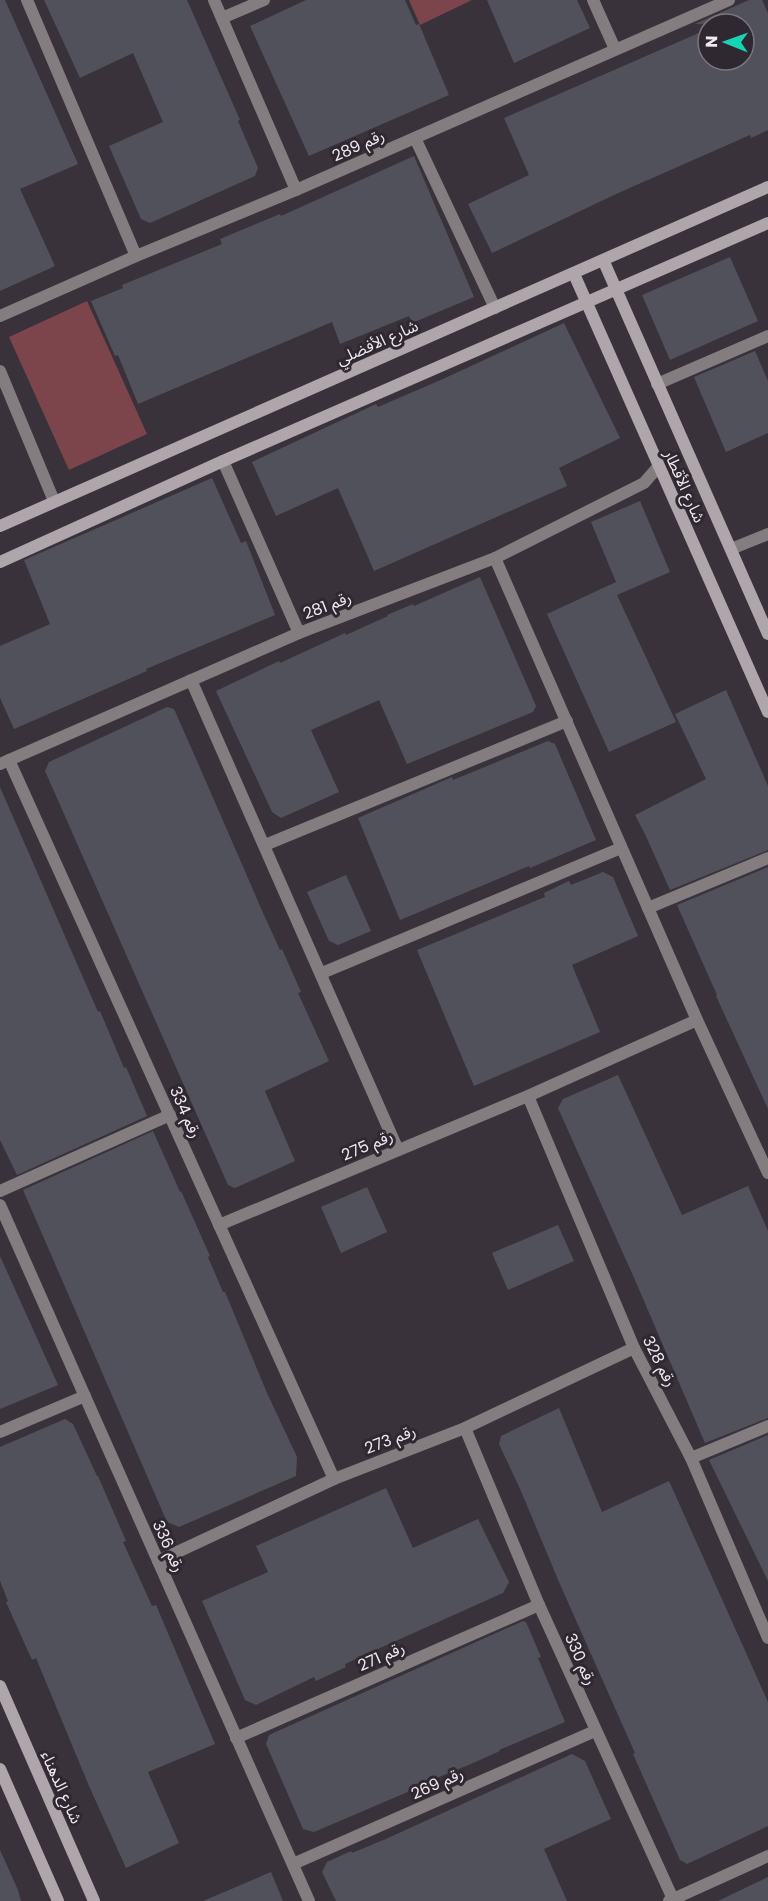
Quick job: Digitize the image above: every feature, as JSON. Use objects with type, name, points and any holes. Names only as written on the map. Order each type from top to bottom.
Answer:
[{"type":"street","points":[[27,0],[136,256]]},
{"type":"street","points":[[214,0],[296,190]]},
{"type":"street","points":[[222,18],[264,0]]},
{"type":"street","points":[[593,0],[615,49]]},
{"type":"street","name":"رقم 289","points":[[0,316],[136,256],[296,190],[729,0]]},
{"type":"street","points":[[415,138],[495,308]]},
{"type":"street","name":"شارع الأفضلي","points":[[0,526],[768,188]]},
{"type":"street","points":[[0,562],[222,461],[768,223]]},
{"type":"street","name":"شارع الأقطار","points":[[604,262],[768,634]]},
{"type":"street","name":"شارع الأقطار","points":[[574,274],[768,712]]},
{"type":"street","points":[[657,384],[768,336]]},
{"type":"street","points":[[0,371],[54,501]]},
{"type":"street","points":[[222,461],[299,633]]},
{"type":"street","name":"رقم 281","points":[[5,762],[299,633],[495,558],[644,483],[658,466]]},
{"type":"street","points":[[731,549],[768,534]]},
{"type":"street","points":[[495,558],[697,1020],[768,1173]]},
{"type":"street","points":[[191,680],[398,1150]]},
{"type":"street","points":[[265,845],[567,721]]},
{"type":"street","name":"رقم 334","points":[[5,762],[170,1115],[334,1479]]},
{"type":"street","points":[[321,973],[621,848]]},
{"type":"street","points":[[648,908],[768,858]]},
{"type":"street","name":"رقم 275","points":[[219,1225],[528,1096],[697,1020]]},
{"type":"street","name":"رقم 328","points":[[528,1096],[634,1348],[691,1458],[768,1638]]},
{"type":"street","points":[[0,1191],[170,1115]]},
{"type":"street","name":"رقم 336","points":[[0,1204],[309,1901]]},
{"type":"street","name":"رقم 273","points":[[158,1561],[334,1479],[465,1428],[634,1348]]},
{"type":"street","points":[[0,1432],[85,1396]]},
{"type":"street","points":[[691,1458],[768,1426]]},
{"type":"street","name":"رقم 330","points":[[465,1428],[538,1605],[671,1900]]},
{"type":"street","name":"رقم 271","points":[[236,1738],[538,1605]]},
{"type":"street","name":"شارع الدهناء","points":[[0,1686],[94,1901]]},
{"type":"street","name":"رقم 269","points":[[293,1864],[595,1731]]},
{"type":"street","points":[[0,1769],[58,1901]]},
{"type":"street","points":[[671,1900],[694,1896],[768,1856]]},
{"type":"shaded area","points":[[409,0],[472,0],[420,25]]},
{"type":"shaded area","points":[[87,301],[147,434],[69,470],[9,337]]},
{"type":"building","points":[[0,0],[5,0],[78,164],[20,189],[55,266],[0,291]]},
{"type":"building","points":[[44,0],[187,0],[240,120],[238,121],[258,168],[255,176],[150,223],[141,219],[109,146],[163,122],[133,53],[80,78]]},
{"type":"building","points":[[306,0],[405,0],[416,25],[419,24],[449,95],[309,156],[250,26]]},
{"type":"building","points":[[487,0],[577,0],[590,28],[514,63]]},
{"type":"building","points":[[749,0],[762,0],[768,13],[768,130],[751,138],[750,135],[616,194],[492,253],[468,204],[529,175],[504,118],[696,34],[696,72],[756,72],[756,12],[722,12]]},
{"type":"building","points":[[414,156],[474,297],[412,323],[409,316],[340,344],[332,322],[138,404],[118,355],[115,356],[91,301],[123,288],[122,285],[222,244],[220,239],[280,214],[281,216]]},
{"type":"building","points":[[730,257],[758,321],[670,360],[642,295]]},
{"type":"building","points":[[564,323],[620,438],[559,468],[567,486],[374,571],[338,488],[276,516],[252,462],[376,404],[378,407],[443,379]]},
{"type":"building","points":[[755,351],[768,381],[768,433],[726,452],[694,377]]},
{"type":"building","points":[[212,478],[241,543],[246,541],[275,615],[146,669],[147,671],[14,729],[0,698],[0,646],[50,624],[24,560]]},
{"type":"building","points":[[640,501],[670,572],[617,595],[676,722],[609,752],[547,614],[616,582],[591,522]]},
{"type":"building","points":[[480,577],[536,706],[533,712],[407,764],[379,700],[311,730],[339,792],[281,818],[272,812],[216,691],[279,661],[280,663],[345,633],[346,635],[387,615],[413,604],[414,606]]},
{"type":"building","points":[[726,690],[768,786],[768,850],[670,890],[635,815],[706,779],[675,714]]},
{"type":"building","points":[[167,707],[174,709],[264,915],[301,992],[298,993],[329,1061],[265,1091],[295,1161],[235,1188],[228,1185],[45,771],[49,762]]},
{"type":"building","points":[[548,741],[555,744],[596,840],[400,920],[358,818],[452,777],[453,780]]},
{"type":"building","points":[[0,787],[98,1012],[100,1011],[147,1116],[17,1175],[0,1140]]},
{"type":"building","points":[[768,867],[768,1109],[677,905]]},
{"type":"building","points":[[603,872],[613,877],[638,936],[572,965],[600,1032],[474,1086],[417,950],[545,897],[544,893],[569,881],[571,885]]},
{"type":"building","points":[[346,875],[371,931],[338,945],[329,941],[307,892]]},
{"type":"building","points":[[618,1075],[682,1215],[748,1186],[768,1231],[768,1418],[705,1443],[558,1108],[563,1099]]},
{"type":"building","points":[[153,1131],[297,1457],[296,1476],[179,1527],[167,1522],[23,1190]]},
{"type":"building","points":[[367,1187],[387,1232],[341,1253],[321,1207]]},
{"type":"building","points":[[558,1225],[574,1261],[508,1290],[492,1253]]},
{"type":"building","points":[[0,1256],[58,1385],[0,1409]]},
{"type":"building","points":[[559,1408],[602,1512],[669,1481],[768,1702],[768,1826],[687,1864],[680,1860],[499,1444],[501,1436]]},
{"type":"building","points":[[65,1419],[73,1424],[98,1476],[126,1541],[123,1542],[152,1606],[156,1605],[215,1744],[148,1772],[179,1843],[126,1868],[36,1658],[32,1660],[6,1602],[8,1601],[0,1581],[0,1447]]},
{"type":"building","points":[[768,1435],[768,1581],[709,1460]]},
{"type":"building","points":[[386,1488],[413,1548],[478,1519],[509,1582],[503,1593],[345,1664],[346,1667],[316,1681],[314,1677],[256,1705],[245,1700],[202,1601],[268,1572],[256,1546]]},
{"type":"building","points":[[523,1621],[526,1622],[541,1657],[538,1658],[565,1722],[314,1832],[303,1829],[266,1744],[269,1735]]},
{"type":"building","points":[[572,1754],[585,1761],[611,1819],[544,1849],[567,1901],[336,1901],[322,1872],[327,1862],[388,1838]]},
{"type":"building","points":[[0,1850],[18,1890],[21,1901],[0,1901]]},
{"type":"building","points":[[271,1872],[283,1901],[203,1901]]},
{"type":"building","points":[[768,1877],[768,1901],[718,1901],[747,1887]]}]
